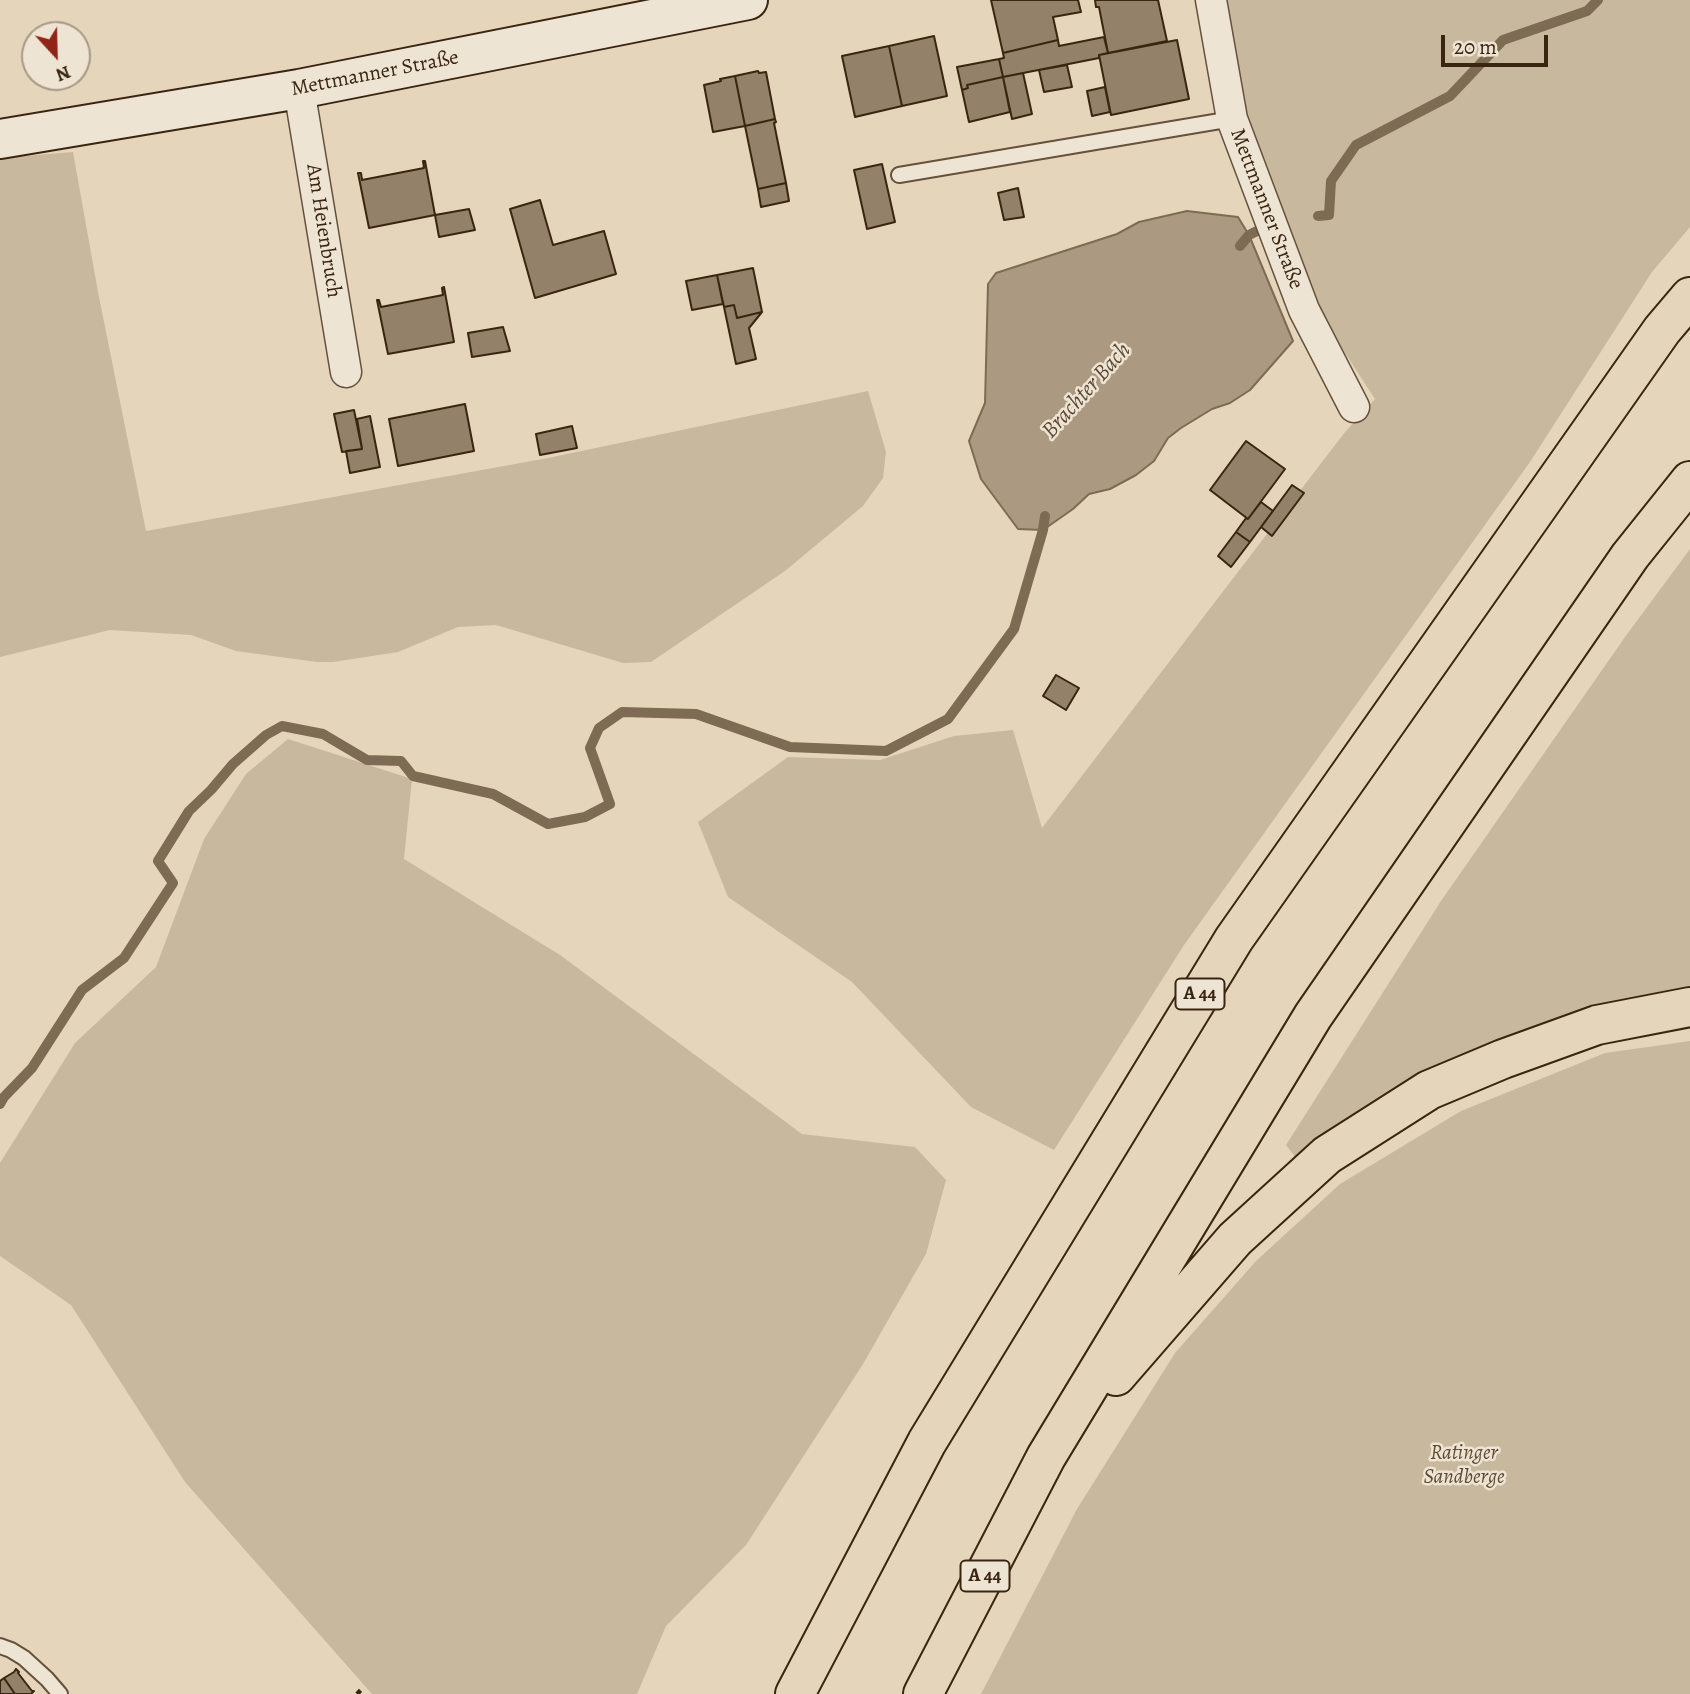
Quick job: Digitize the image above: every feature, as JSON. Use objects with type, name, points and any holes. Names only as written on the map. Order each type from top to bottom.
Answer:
[{"type":"highway","name":"A 44","points":[[795,1694],[927,1442],[1234,939],[1662,330],[1690,297]]},
{"type":"highway","name":"A 44","points":[[923,1694],[1046,1457],[1313,1016],[1630,556],[1690,481]]},
{"type":"highway","points":[[1046,1457],[1235,1239],[1327,1155],[1429,1090],[1503,1059],[1597,1026],[1690,1007]]},
{"type":"main road","name":"Mettmanner Straße","points":[[0,139],[299,89],[748,0]]},
{"type":"street","name":"Mettmanner Straße","points":[[1212,0],[1232,119],[1304,310],[1354,407]]},
{"type":"street","name":"Am Heienbruch","points":[[299,89],[346,372]]},
{"type":"lane","points":[[899,175],[1232,119]]},
{"type":"lane","points":[[0,1646],[24,1658],[47,1678],[60,1694]]},
{"type":"path","points":[[356,1694],[363,1688]]},
{"type":"green space","points":[[1226,0],[1690,0],[1690,227],[1652,272],[1530,462],[1184,945],[1054,1150],[971,1107],[852,982],[728,897],[698,822],[788,757],[880,760],[954,736],[1013,730],[1042,828],[1345,432],[1375,399],[1319,313],[1241,116]]},
{"type":"green space","points":[[73,152],[146,531],[548,458],[868,391],[886,452],[883,478],[863,506],[785,571],[651,662],[623,663],[496,625],[458,627],[398,652],[333,662],[236,651],[191,635],[110,630],[0,657],[0,158]]},
{"type":"green space","points":[[1690,549],[1690,994],[1299,1162],[1286,1145],[1441,901],[1625,637]]},
{"type":"green space","points":[[288,739],[412,779],[404,859],[560,955],[802,1134],[915,1147],[946,1180],[926,1254],[863,1364],[746,1545],[666,1626],[637,1694],[372,1694],[185,1482],[71,1305],[0,1256],[0,1163],[75,1043],[156,967],[204,839],[246,774]]},
{"type":"green space","name":"Ratinger Sandberge","points":[[1690,1041],[1690,1694],[981,1694],[1077,1509],[1175,1353],[1256,1261],[1340,1184],[1461,1111],[1605,1053]]},
{"type":"water","points":[[1187,211],[1238,217],[1249,235],[1293,341],[1250,390],[1181,428],[1168,438],[1154,461],[1136,475],[1110,489],[1089,494],[1043,530],[1018,529],[981,479],[969,441],[985,403],[988,284],[996,273],[1117,234],[1139,222]]},
{"type":"building","points":[[991,0],[1078,0],[1081,12],[1053,17],[1058,40],[1003,53]]},
{"type":"building","points":[[1095,0],[1158,0],[1167,41],[1108,53],[1099,7],[1096,7]]},
{"type":"building","points":[[934,36],[947,96],[902,106],[889,46]]},
{"type":"building","points":[[1104,37],[1108,53],[1099,55],[1099,58],[1003,77],[999,59],[1004,58],[1003,53],[1058,40],[1059,46]]},
{"type":"building","points":[[1177,40],[1189,99],[1111,115],[1099,55]]},
{"type":"building","points":[[889,46],[902,106],[855,117],[842,56]]},
{"type":"building","points":[[999,59],[1003,77],[967,85],[968,88],[962,90],[957,67]]},
{"type":"building","points":[[1067,65],[1072,87],[1044,92],[1039,70]]},
{"type":"building","points":[[766,72],[775,119],[745,126],[735,76]]},
{"type":"building","points":[[1023,73],[1032,114],[1012,119],[1003,77]]},
{"type":"building","points":[[735,76],[745,126],[713,132],[704,85]]},
{"type":"building","points":[[1003,77],[1010,112],[969,122],[962,90],[968,88],[967,85]]},
{"type":"building","points":[[1105,87],[1110,112],[1092,116],[1087,91]]},
{"type":"building","points":[[775,119],[786,183],[758,189],[745,126]]},
{"type":"building","points":[[423,161],[435,215],[369,228],[358,173],[361,173],[362,180],[424,168]]},
{"type":"building","points":[[882,164],[895,222],[867,229],[854,170]]},
{"type":"building","points":[[786,183],[789,201],[761,207],[758,189]]},
{"type":"building","points":[[1018,188],[1024,217],[1004,220],[998,193]]},
{"type":"building","points":[[540,200],[553,245],[604,231],[616,274],[535,298],[510,209]]},
{"type":"building","points":[[469,209],[475,230],[439,237],[435,215]]},
{"type":"building","points":[[753,268],[762,312],[737,318],[734,305],[724,307],[717,275]]},
{"type":"building","points":[[717,275],[723,304],[692,310],[686,281]]},
{"type":"building","points":[[444,287],[454,342],[388,354],[377,300],[381,307],[443,295]]},
{"type":"building","points":[[734,305],[737,318],[762,312],[749,328],[756,359],[736,364],[724,307]]},
{"type":"building","points":[[503,327],[510,351],[472,357],[468,333]]},
{"type":"building","points":[[465,404],[474,451],[398,466],[389,419]]},
{"type":"building","points":[[354,410],[362,449],[342,452],[334,414]]},
{"type":"building","points":[[370,416],[380,467],[350,473],[346,451],[362,449],[357,419]]},
{"type":"building","points":[[572,426],[577,448],[540,455],[536,434]]},
{"type":"building","points":[[1246,441],[1285,469],[1248,519],[1210,490]]},
{"type":"building","points":[[1292,485],[1304,493],[1272,536],[1261,527]]},
{"type":"building","points":[[1261,502],[1273,511],[1250,542],[1236,532]]},
{"type":"building","points":[[1236,532],[1250,542],[1231,567],[1218,556]]},
{"type":"building","points":[[1056,675],[1079,688],[1066,710],[1043,696]]},
{"type":"building","points":[[16,1669],[34,1691],[31,1694],[15,1694],[4,1678]]},
{"type":"building","points":[[4,1678],[15,1694],[0,1694],[0,1681]]},
{"type":"waterway","name":"Brachter Bach","points":[[1318,216],[1329,215],[1331,181],[1356,145],[1450,96],[1503,40],[1587,11],[1598,0]]},
{"type":"waterway","name":"Brachter Bach","points":[[1240,246],[1249,235],[1257,231]]},
{"type":"waterway","name":"Brachter Bach","points":[[0,1104],[32,1068],[82,990],[124,958],[173,883],[158,861],[189,811],[233,764],[266,735],[282,726],[323,734],[367,760],[401,761],[413,776],[493,794],[548,824],[585,817],[610,804],[590,748],[599,728],[622,712],[696,714],[790,747],[886,751],[948,719],[1014,629],[1045,516]]}]
